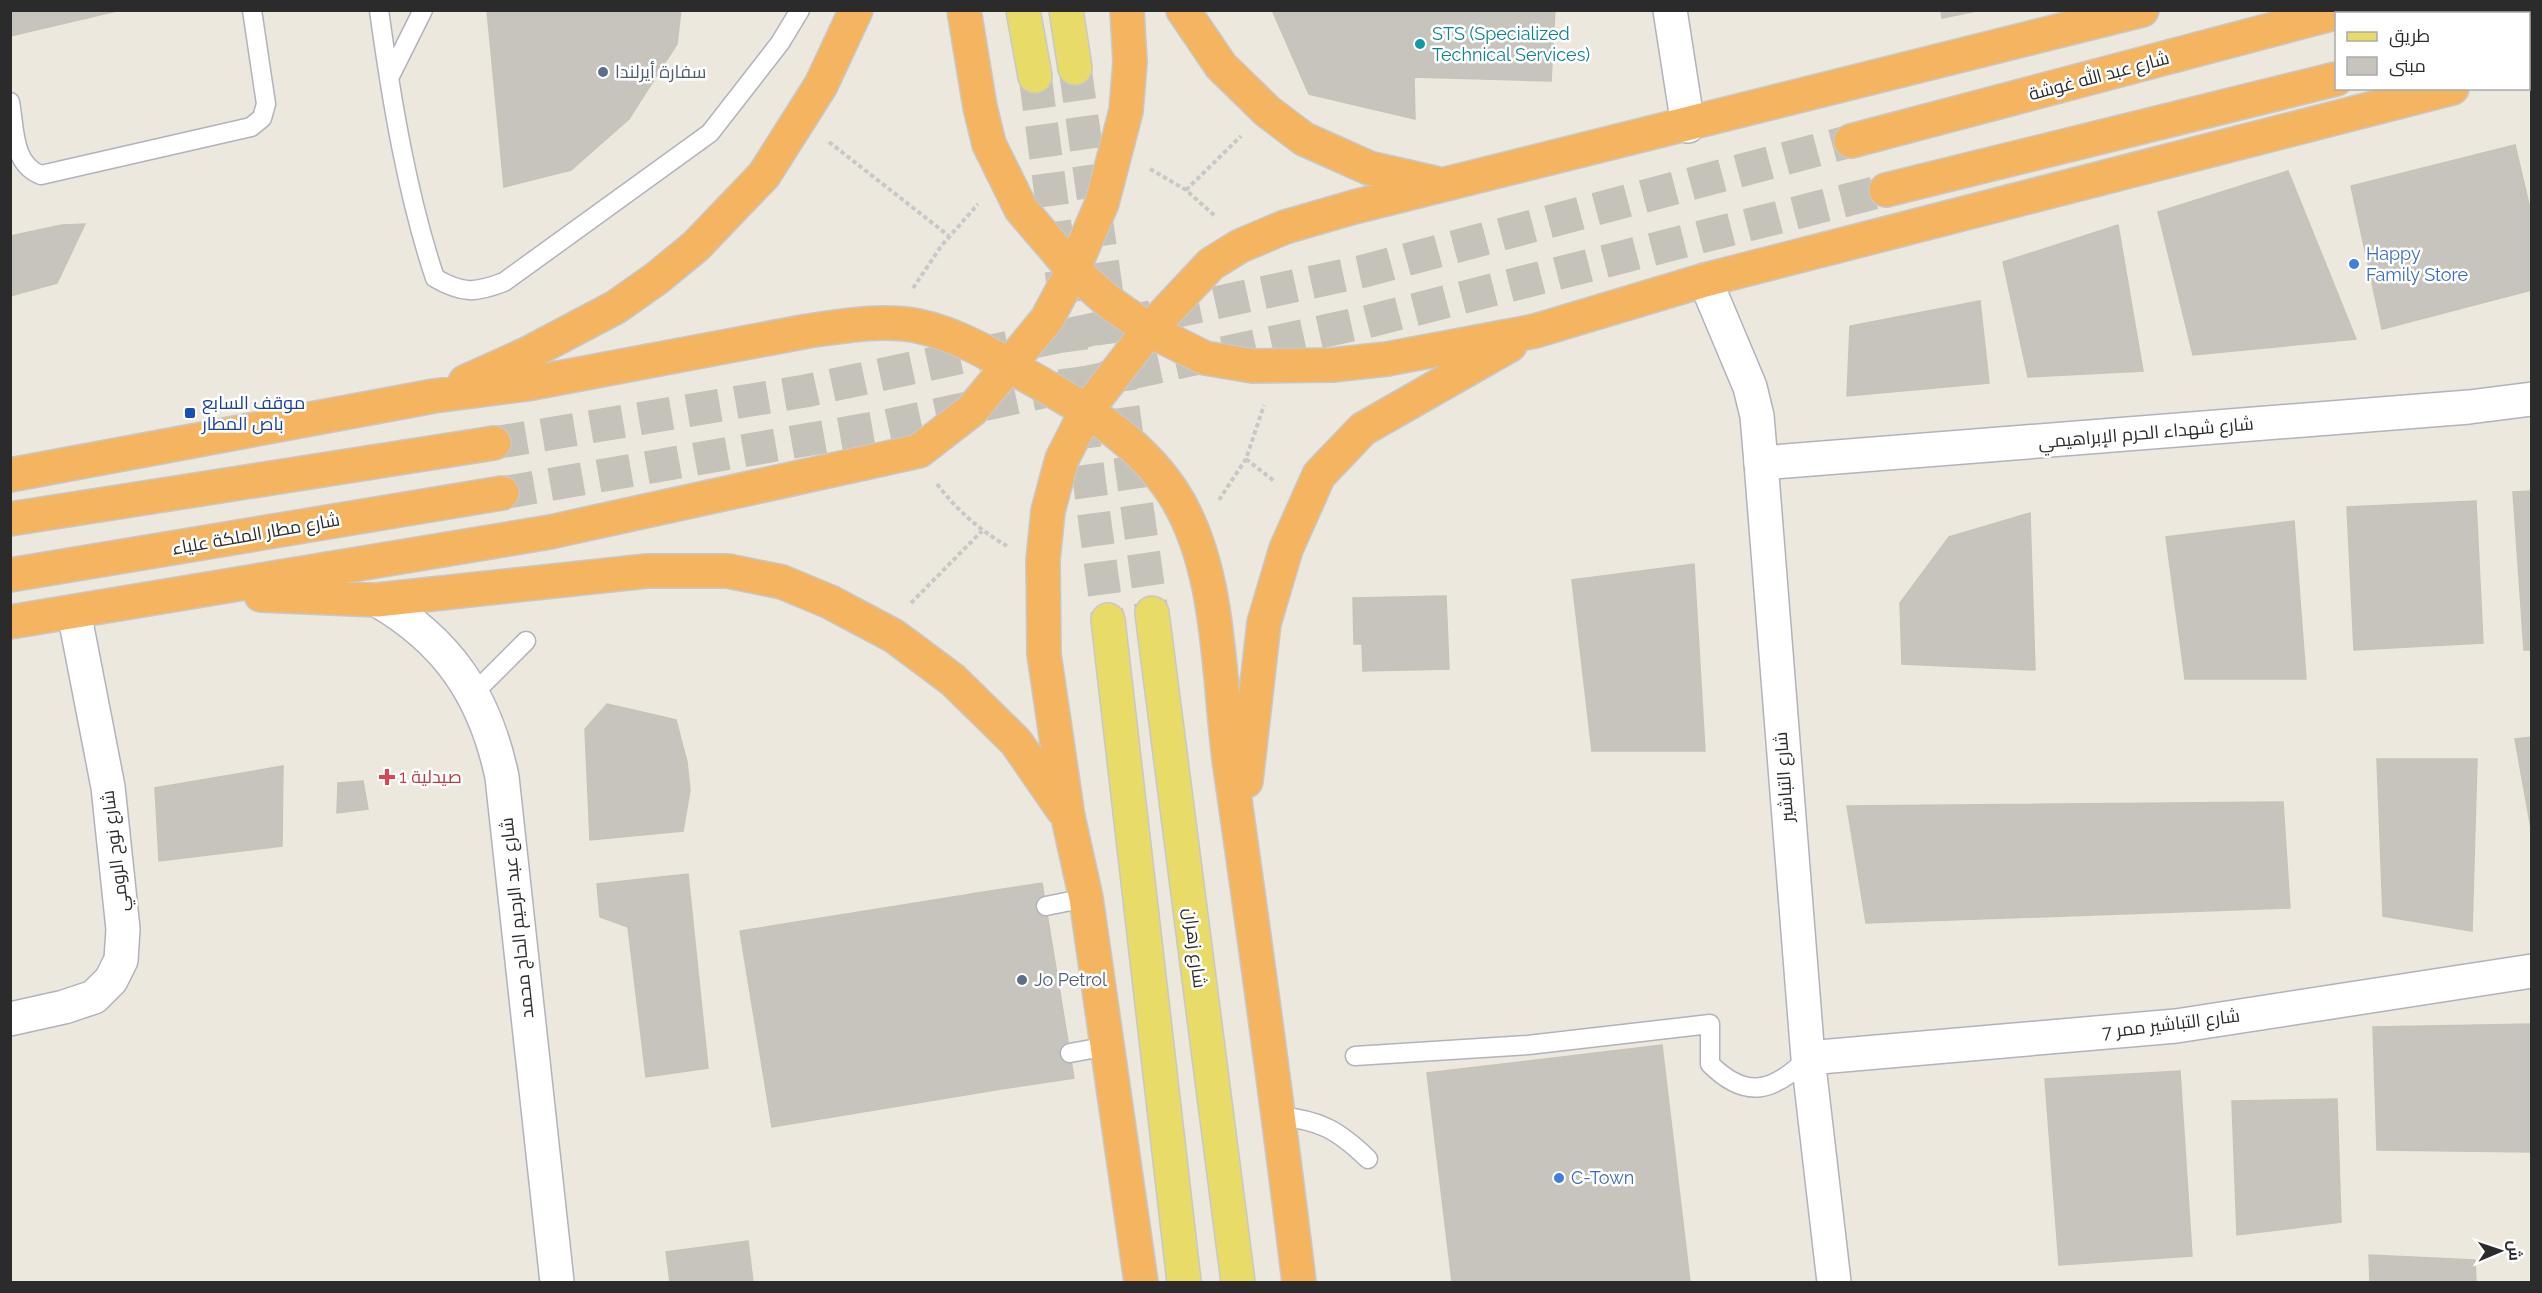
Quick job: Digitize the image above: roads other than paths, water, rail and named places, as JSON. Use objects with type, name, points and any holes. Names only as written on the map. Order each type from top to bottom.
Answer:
[{"type":"highway","points":[[434,396],[527,354],[606,312],[657,278],[696,246],[764,175],[821,85],[856,10]]},
{"type":"highway","points":[[964,10],[980,107],[989,144],[1021,209],[1073,270],[1109,302],[1149,330],[1205,358],[1253,366],[1332,365],[1387,359],[1535,331],[1705,280],[2444,90]]},
{"type":"highway","points":[[10,622],[550,532],[919,451],[972,410],[1047,319],[1073,270],[1102,203],[1126,111],[1130,62],[1126,10]]},
{"type":"highway","points":[[1183,10],[1221,66],[1267,111],[1304,140],[1369,168],[1443,185]]},
{"type":"highway","points":[[1141,1282],[1086,898],[1068,817],[1044,654],[1042,560],[1048,511],[1062,459],[1087,410],[1149,330],[1211,264],[1240,246],[1285,227],[1323,215],[1688,126],[2142,10]]},
{"type":"highway","name":"شارع عبد الله غوشة","points":[[1851,141],[2335,13]]},
{"type":"highway","points":[[1886,190],[2335,80]]},
{"type":"highway","points":[[10,475],[434,396],[527,384],[808,331],[898,324],[919,326],[948,335],[1008,364],[1087,410],[1148,460],[1173,492],[1192,531],[1211,596],[1299,1282]]},
{"type":"highway","points":[[1242,846],[1247,759],[1264,623],[1286,549],[1319,475],[1363,429],[1535,331]]},
{"type":"highway","points":[[10,519],[494,443]]},
{"type":"highway","name":"شارع مطار الملكة علياء","points":[[10,575],[502,493]]},
{"type":"highway","points":[[215,589],[267,596],[377,600],[647,571],[728,571],[782,582],[831,602],[884,631],[953,681],[1016,742],[1068,817]]},
{"type":"main road","points":[[1023,10],[1035,76]]},
{"type":"main road","points":[[1066,10],[1074,68]]},
{"type":"main road","name":"شارع زهران","points":[[1152,613],[1238,1282]]},
{"type":"main road","points":[[1108,620],[1184,1282]]},
{"type":"street","points":[[1670,10],[1688,126]]},
{"type":"street","name":"شارع التباشير","points":[[1705,280],[1750,387],[1757,416],[1808,1058],[1834,1282]]},
{"type":"street","name":"شارع شهداء الحرم الإبراهيمي","points":[[1761,463],[2469,407],[2532,399]]},
{"type":"street","name":"شارع عبد الرحيم الحاج محمد","points":[[377,600],[400,614],[435,643],[459,671],[474,694],[487,721],[502,777],[557,1282]]},
{"type":"street","name":"شارع نوح الرومي","points":[[10,1019],[64,1007],[94,997],[111,980],[121,960],[123,929],[108,787],[74,612]]},
{"type":"street","name":"شارع التباشير ممر 7","points":[[1808,1058],[2176,1026],[2532,971]]},
{"type":"lane","points":[[10,102],[21,161],[29,171],[40,176],[251,127],[262,118],[266,104],[252,10]]},
{"type":"lane","points":[[379,10],[388,78],[424,247],[435,278],[455,290],[480,291],[504,282],[710,134],[780,43],[800,10]]},
{"type":"lane","points":[[388,78],[423,10]]},
{"type":"lane","points":[[474,694],[525,641]]},
{"type":"lane","points":[[1046,906],[1086,898]]},
{"type":"lane","points":[[1355,1056],[1528,1045],[1710,1024],[1710,1064],[1734,1082],[1755,1087],[1777,1084],[1808,1058]]},
{"type":"lane","points":[[1070,1053],[1108,1046]]},
{"type":"lane","points":[[1278,1116],[1310,1119],[1335,1130],[1368,1159]]},
{"type":"tunnel","points":[[1075,68],[1152,613]]},
{"type":"tunnel","points":[[1035,76],[1108,620]]},
{"type":"tunnel","points":[[494,443],[805,391],[1364,271],[1851,141]]},
{"type":"tunnel","points":[[502,493],[885,426],[1366,322],[1886,190]]},
{"type":"place","name":"STS (Specialized Technical Services)","points":[[1420,44]]},
{"type":"place","name":"سفارة أيرلندا","points":[[603,72]]},
{"type":"place","name":"Happy Family Store","points":[[2354,264]]},
{"type":"place","name":"موقف السابع باص المطار","points":[[190,413]]},
{"type":"place","name":"صيدلية 1","points":[[387,777]]},
{"type":"place","name":"Jo Petrol","points":[[1022,980]]},
{"type":"place","name":"C-Town","points":[[1559,1178]]}]
